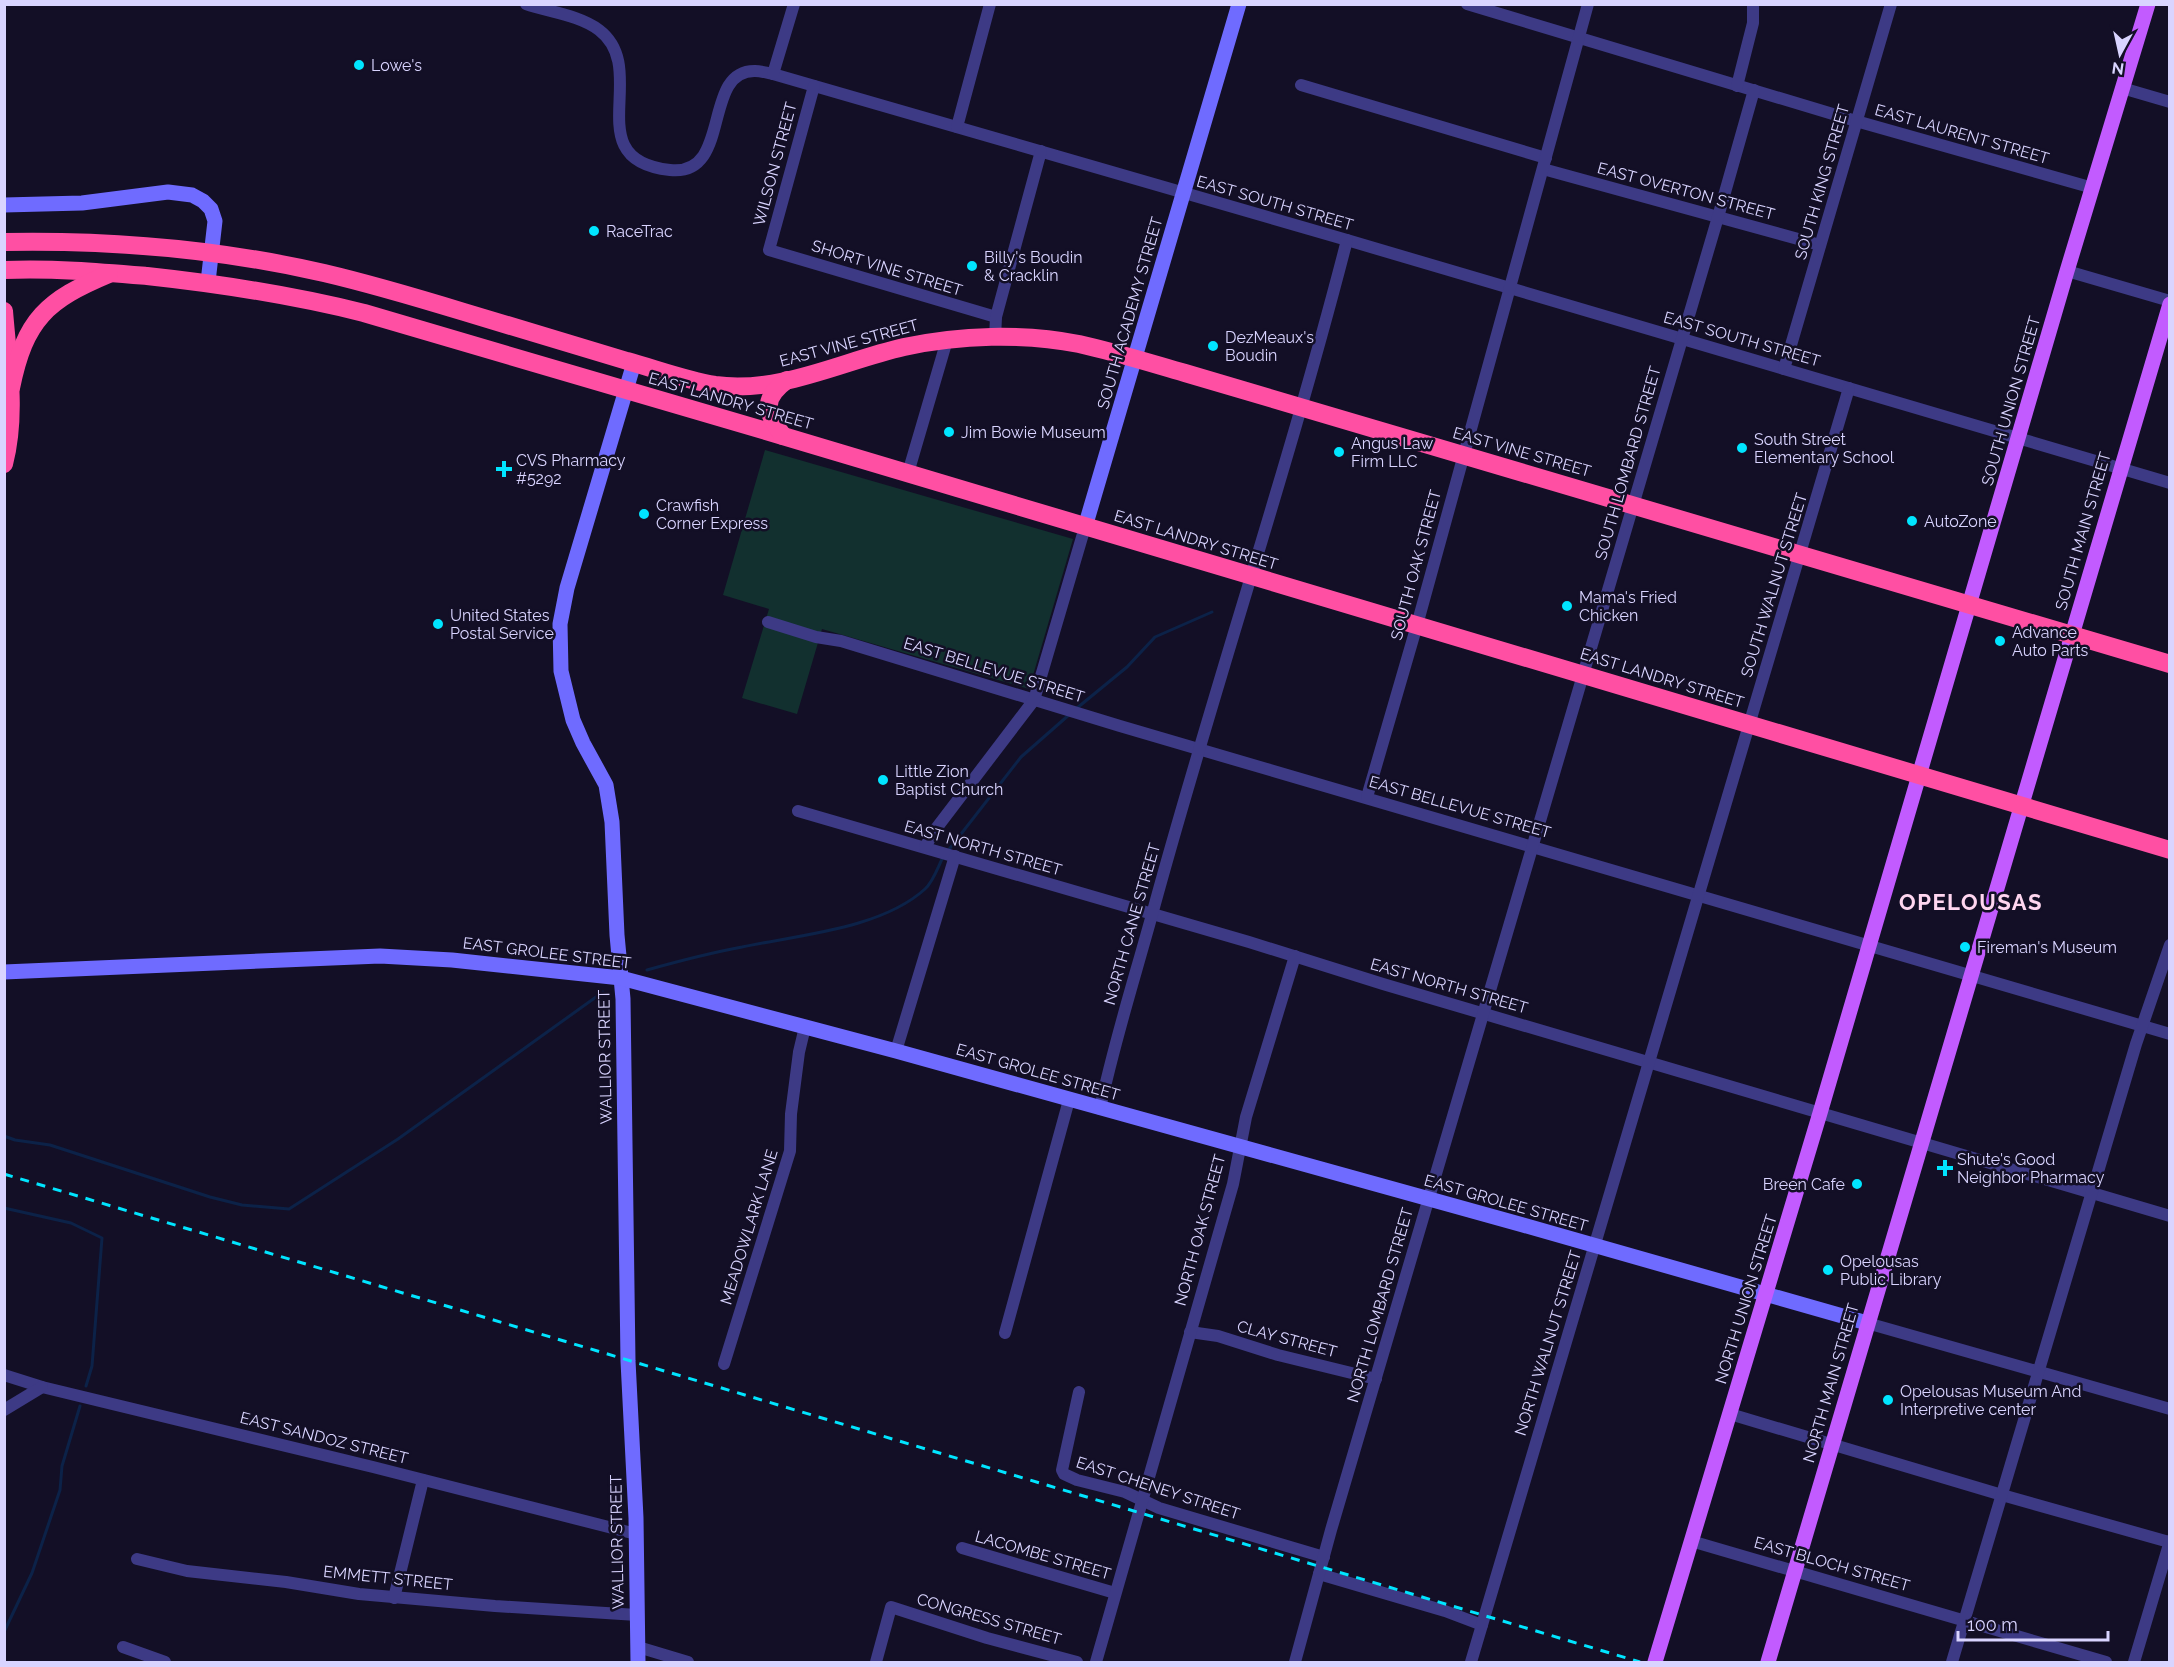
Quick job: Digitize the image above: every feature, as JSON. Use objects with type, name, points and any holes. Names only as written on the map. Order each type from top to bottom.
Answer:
[{"type":"highway","points":[[4,234],[51,241]]},
{"type":"highway","name":"EAST VINE STREET","points":[[51,241],[149,246],[213,254],[323,273],[373,285],[634,363],[717,385],[758,386],[904,347],[947,340],[1028,338],[1061,342],[1135,359],[2169,664]]},
{"type":"highway","points":[[4,242],[51,241]]},
{"type":"highway","name":"EAST LANDRY STREET","points":[[4,270],[63,269],[208,282],[303,298],[364,313],[2169,850]]},
{"type":"highway","points":[[11,388],[16,360],[40,316],[63,296],[78,287],[112,273]]},
{"type":"highway","points":[[4,311],[11,388],[10,441],[4,464]]},
{"type":"highway","points":[[783,436],[769,411],[769,402],[775,389],[787,380]]},
{"type":"main road","name":"SOUTH UNION STREET","points":[[1869,945],[2148,4]]},
{"type":"main road","name":"SOUTH MAIN STREET","points":[[1971,976],[2169,302]]},
{"type":"main road","name":"NORTH UNION STREET","points":[[1655,1662],[1869,945]]},
{"type":"main road","name":"NORTH MAIN STREET","points":[[1768,1662],[1971,976]]},
{"type":"street","name":"EAST SOUTH STREET","points":[[526,4],[563,10],[599,30],[615,50],[619,63],[618,125],[620,138],[636,160],[659,168],[672,171],[685,169],[697,163],[706,154],[724,94],[730,83],[740,74],[754,70],[1347,240],[2169,483]]},
{"type":"street","points":[[773,74],[794,4]]},
{"type":"street","points":[[957,127],[990,4]]},
{"type":"street","name":"SOUTH ACADEMY STREET","points":[[1034,700],[1239,4]]},
{"type":"street","points":[[1467,4],[1737,86],[1753,23],[1753,4]]},
{"type":"street","name":"SOUTH OAK STREET","points":[[1367,797],[1417,625],[1588,4]]},
{"type":"street","name":"SOUTH KING STREET","points":[[1784,369],[1891,4]]},
{"type":"street","name":"EAST OVERTON STREET","points":[[1301,85],[1718,217],[1820,245]]},
{"type":"street","name":"WILSON STREET","points":[[769,250],[814,86]]},
{"type":"street","name":"EAST LAURENT STREET","points":[[1737,86],[2093,188]]},
{"type":"street","points":[[2122,88],[2169,102]]},
{"type":"street","name":"SOUTH LOMBARD STREET","points":[[1532,846],[1754,90]]},
{"type":"street","points":[[995,338],[996,317],[1041,151]]},
{"type":"street","points":[[4,205],[82,203],[168,192],[192,195],[211,209],[215,221],[208,282]]},
{"type":"street","name":"NORTH CANE STREET","points":[[1100,1108],[1108,1069],[1198,749],[1300,407],[1347,240]]},
{"type":"street","name":"SHORT VINE STREET","points":[[769,250],[996,317]]},
{"type":"street","points":[[2067,271],[2169,302]]},
{"type":"street","points":[[908,473],[947,340]]},
{"type":"street","name":"WALLIOR STREET","points":[[634,363],[567,588],[560,624],[559,646],[561,671],[573,720],[583,743],[602,774],[610,797],[623,999],[628,1361],[636,1534],[638,1655]]},
{"type":"street","name":"SOUTH WALNUT STREET","points":[[1699,895],[1849,388]]},
{"type":"street","name":"EAST BELLEVUE STREET","points":[[768,622],[816,637],[841,640],[1066,710],[2169,1034]]},
{"type":"street","points":[[925,848],[935,830],[1034,700]]},
{"type":"street","name":"EAST NORTH STREET","points":[[798,811],[2169,1216]]},
{"type":"street","name":"NORTH LOMBARD STREET","points":[[1294,1662],[1532,846]]},
{"type":"street","points":[[896,1051],[948,854]]},
{"type":"street","name":"NORTH WALNUT STREET","points":[[1472,1662],[1699,895]]},
{"type":"street","points":[[1952,1662],[2091,1194],[2169,945]]},
{"type":"street","name":"EAST GROLEE STREET","points":[[4,972],[380,956],[452,960],[621,978],[896,1051],[1429,1199],[2169,1409]]},
{"type":"street","name":"NORTH OAK STREET","points":[[1096,1662],[1234,1178],[1246,1117],[1266,1046],[1295,956]]},
{"type":"street","name":"MEADOWLARK LANE","points":[[724,1364],[790,1151],[791,1114],[804,1027]]},
{"type":"street","points":[[1005,1333],[1069,1100]]},
{"type":"street","name":"CLAY STREET","points":[[1190,1332],[1218,1336],[1278,1355],[1376,1379]]},
{"type":"street","name":"EAST SANDOZ STREET","points":[[4,1375],[42,1387],[636,1534]]},
{"type":"street","points":[[4,1410],[42,1387]]},
{"type":"street","name":"EAST CHENEY STREET","points":[[1079,1392],[1062,1470],[1064,1474],[1077,1480],[1125,1492],[1140,1506],[1159,1508],[1482,1625]]},
{"type":"street","points":[[1730,1414],[2002,1495],[2169,1541],[2134,1662]]},
{"type":"street","points":[[394,1598],[423,1480]]},
{"type":"street","name":"EAST BLOCH STREET","points":[[1691,1541],[2106,1662]]},
{"type":"street","name":"LACOMBE STREET","points":[[962,1548],[1115,1593]]},
{"type":"street","name":"EMMETT STREET","points":[[137,1559],[187,1570],[394,1598],[637,1615]]},
{"type":"street","name":"CONGRESS STREET","points":[[876,1662],[891,1607],[987,1638],[1077,1662]]},
{"type":"street","points":[[123,1647],[165,1662]]},
{"type":"street","points":[[638,1655],[688,1662]]},
{"type":"green space","points":[[765,450],[1073,539],[1029,689],[822,629],[797,714],[742,698],[769,609],[723,595]]},
{"type":"waterway","points":[[1077,708],[1127,667],[1155,637],[1212,612]]},
{"type":"waterway","points":[[947,852],[1021,757],[1070,714]]},
{"type":"waterway","points":[[647,970],[718,952],[863,922],[907,902],[925,889],[943,857]]},
{"type":"waterway","points":[[4,1136],[15,1140],[50,1145],[210,1197],[242,1205],[289,1209],[398,1139],[603,992]]},
{"type":"waterway","points":[[4,1208],[71,1223],[102,1238],[92,1366],[86,1386]]},
{"type":"waterway","points":[[4,1632],[32,1573],[60,1490],[62,1466],[80,1406]]},
{"type":"railway","points":[[4,1174],[1640,1662]]},
{"type":"place","name":"Lowe's","points":[[359,65]]},
{"type":"place","name":"RaceTrac","points":[[594,231]]},
{"type":"place","name":"Billy's Boudin & Cracklin","points":[[972,266]]},
{"type":"place","name":"DezMeaux's Boudin","points":[[1213,346]]},
{"type":"place","name":"Jim Bowie Museum","points":[[949,432]]},
{"type":"place","name":"South Street Elementary School","points":[[1742,448]]},
{"type":"place","name":"Angus Law Firm LLC","points":[[1339,452]]},
{"type":"place","name":"CVS Pharmacy #5292","points":[[504,469]]},
{"type":"place","name":"Crawfish Corner Express","points":[[644,514]]},
{"type":"place","name":"AutoZone","points":[[1912,521]]},
{"type":"place","name":"Mama's Fried Chicken","points":[[1567,606]]},
{"type":"place","name":"United States Postal Service","points":[[438,624]]},
{"type":"place","name":"Advance Auto Parts","points":[[2000,641]]},
{"type":"place","name":"Little Zion Baptist Church","points":[[883,780]]},
{"type":"place","name":"Fireman's Museum","points":[[1965,947]]},
{"type":"place","name":"Shute's Good Neighbor Pharmacy","points":[[1945,1168]]},
{"type":"place","name":"Breen Cafe","points":[[1857,1184]]},
{"type":"place","name":"Opelousas Public Library","points":[[1828,1270]]},
{"type":"place","name":"Opelousas Museum And Interpretive center","points":[[1888,1400]]},
{"type":"district","name":"OPELOUSAS","points":[[1971,902]]}]
